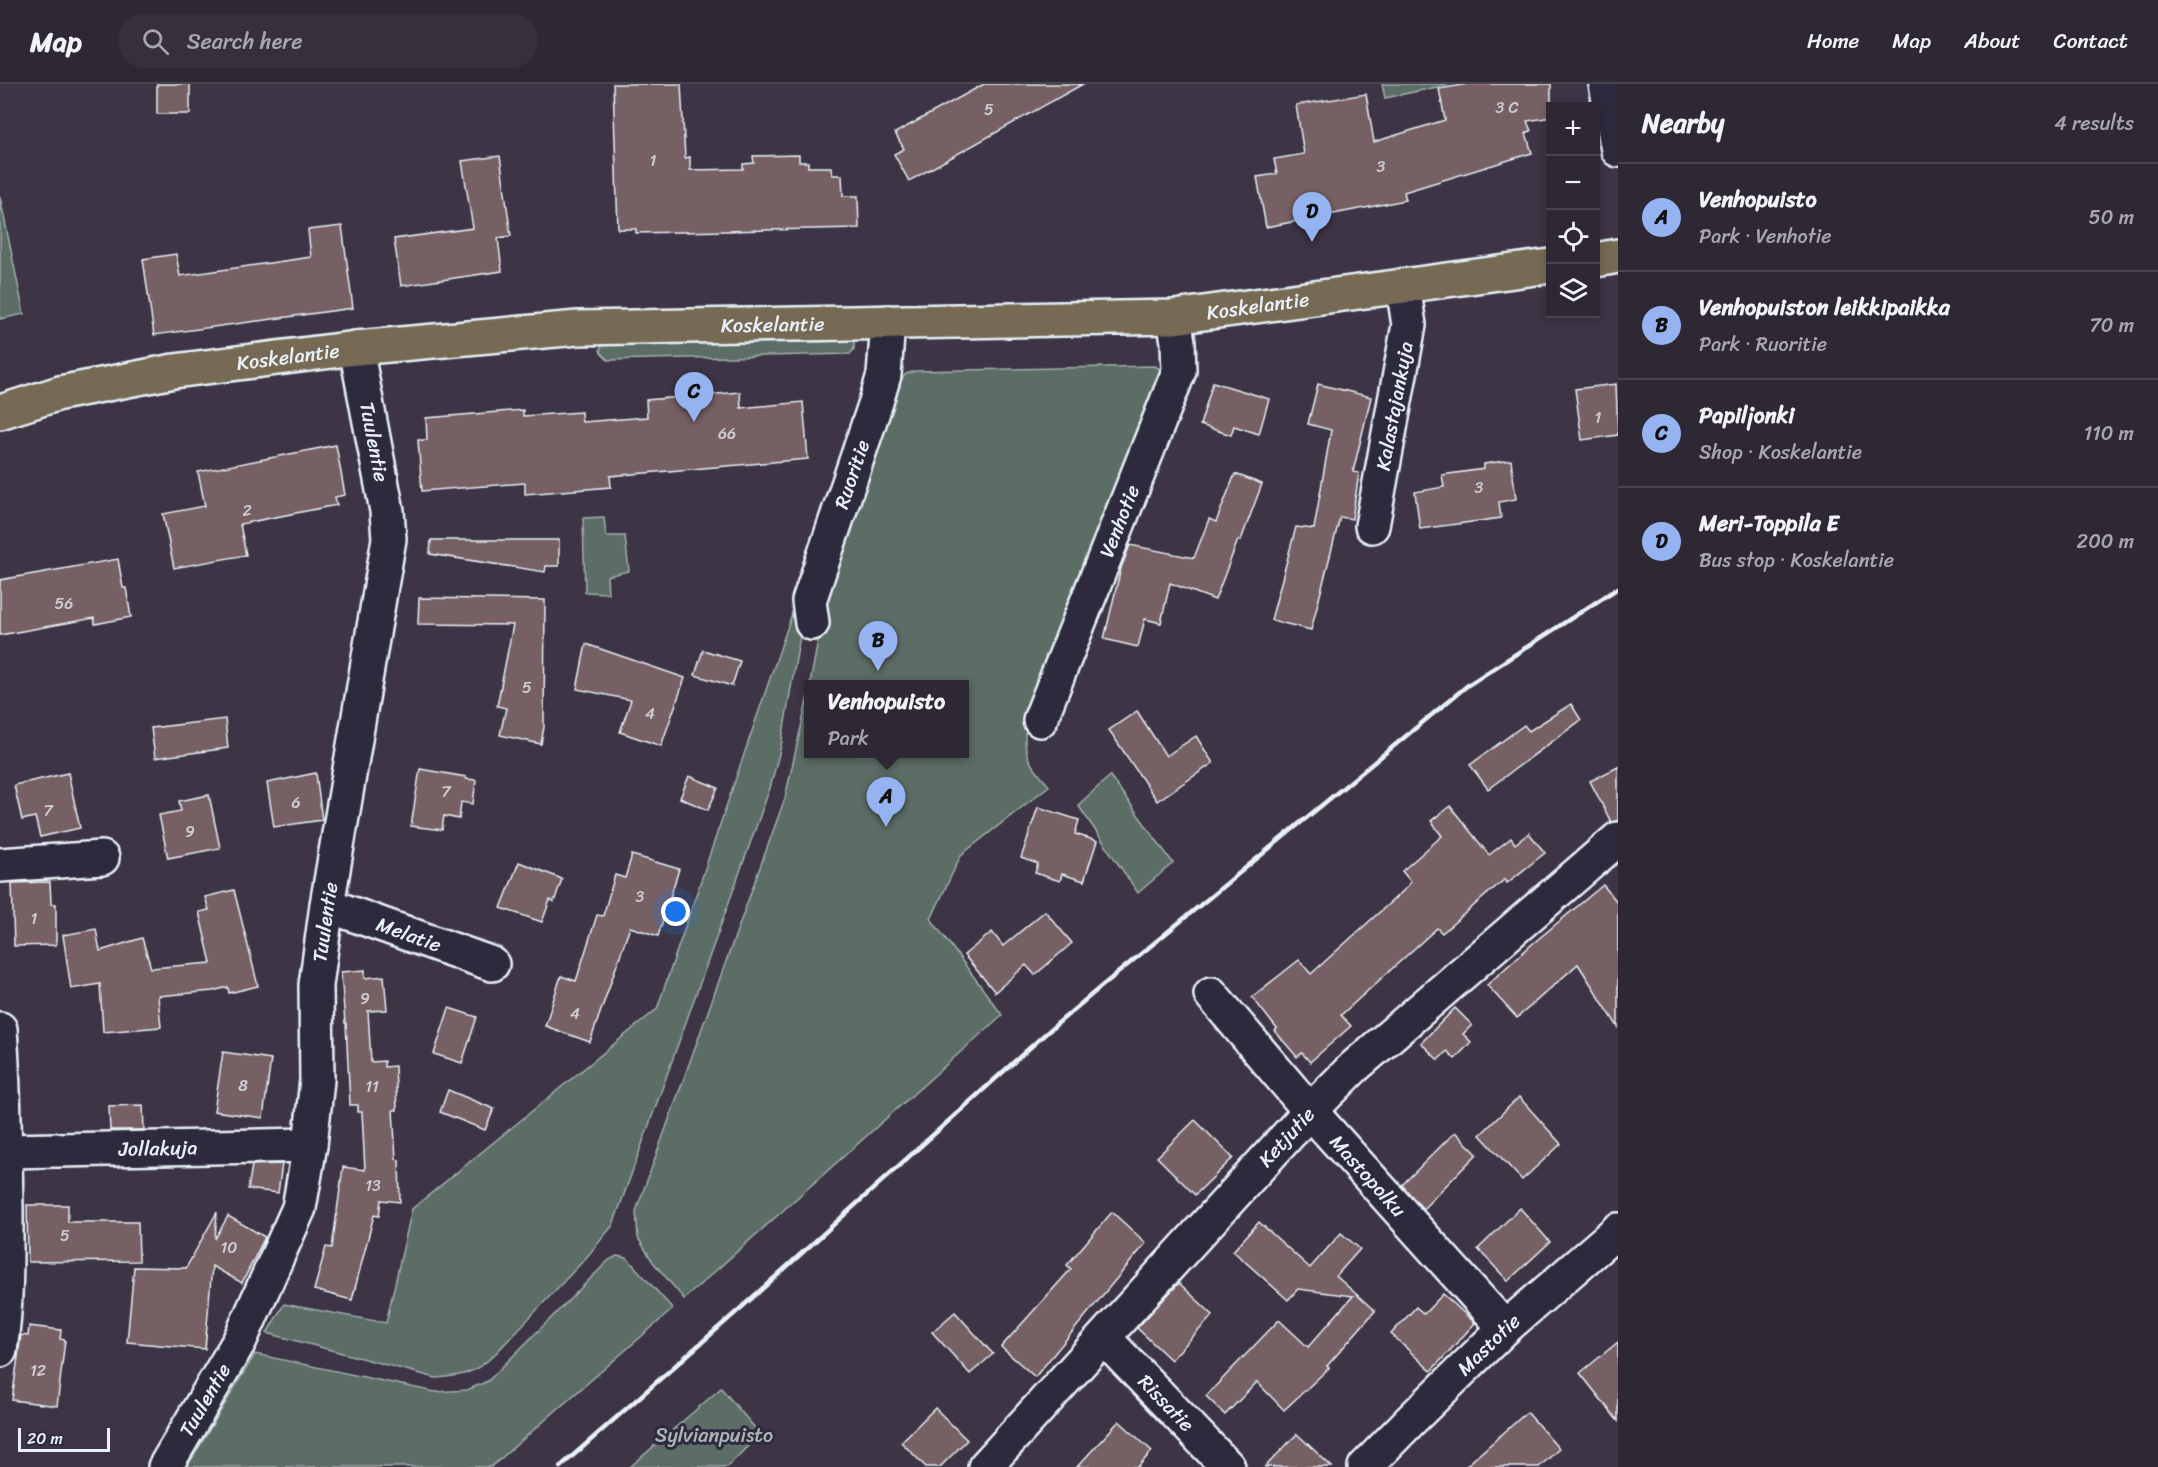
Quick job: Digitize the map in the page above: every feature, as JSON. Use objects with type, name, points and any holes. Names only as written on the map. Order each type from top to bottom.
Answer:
[{"type":"main road","points":[[1600,259],[1618,256]]},
{"type":"main road","name":"Koskelantie","points":[[0,412],[60,393],[174,370],[356,348],[578,328],[1174,317],[1546,267]]},
{"type":"street","points":[[1606,84],[1618,150]]},
{"type":"street","name":"Kalastajankuja","points":[[1372,526],[1409,326],[1403,286]]},
{"type":"street","name":"Venhotie","points":[[1040,720],[1179,371],[1174,317]]},
{"type":"street","name":"Ruoritie","points":[[812,623],[809,601],[884,375],[888,322]]},
{"type":"street","name":"Tuulentie","points":[[165,1467],[240,1340],[299,1208],[310,1145],[317,1080],[316,986],[327,905],[389,539],[387,512],[356,348]]},
{"type":"street","name":"Ketjutie","points":[[986,1467],[1310,1111],[1354,1067],[1618,839]]},
{"type":"street","points":[[0,865],[102,858]]},
{"type":"street","name":"Melatie","points":[[327,905],[492,964]]},
{"type":"street","name":"Mastopolku","points":[[1211,994],[1310,1111],[1505,1328]]},
{"type":"street","points":[[0,1029],[6,1151],[6,1310],[0,1350]]},
{"type":"street","name":"Jollakuja","points":[[6,1151],[310,1145]]},
{"type":"street","name":"Mastotie","points":[[1365,1467],[1505,1328],[1618,1230]]},
{"type":"street","name":"Rissatie","points":[[1104,1338],[1228,1467]]},
{"type":"green space","points":[[1382,84],[1451,84],[1385,98]]},
{"type":"green space","points":[[0,197],[24,314],[0,319]]},
{"type":"green space","points":[[854,341],[854,349],[850,354],[608,360],[600,349],[604,344]]},
{"type":"green space","points":[[1155,366],[1162,370],[1025,735],[1028,757],[1049,786],[961,855],[931,919],[1002,1015],[684,1299],[653,1262],[638,1238],[636,1211],[785,798],[804,714],[804,758],[969,758],[969,680],[811,680],[829,580],[897,384],[906,374],[916,371]]},
{"type":"green space","points":[[604,517],[606,536],[625,536],[629,571],[607,576],[608,593],[585,592],[583,518]]},
{"type":"green space","points":[[792,614],[803,618],[781,746],[770,788],[613,1225],[585,1259],[496,1353],[469,1372],[436,1378],[267,1333],[284,1304],[386,1323],[412,1209],[657,1009]]},
{"type":"green space","points":[[1110,776],[1173,863],[1138,893],[1078,805]]},
{"type":"green space","points":[[617,1256],[627,1258],[673,1309],[491,1467],[187,1467],[255,1354],[435,1392],[467,1390],[488,1381],[609,1260]]},
{"type":"green space","name":"Sylvianpuisto","points":[[721,1388],[760,1434],[727,1467],[630,1467]]},
{"type":"building","points":[[157,84],[190,84],[190,114],[157,114]]},
{"type":"building","points":[[613,84],[681,84],[685,158],[690,157],[690,170],[743,169],[743,164],[754,163],[753,156],[799,155],[799,162],[808,162],[808,167],[831,167],[832,175],[842,175],[843,196],[858,196],[859,228],[636,233],[636,229],[618,229]]},
{"type":"building","points":[[984,84],[1083,84],[909,181],[894,154],[904,149],[895,133]]},
{"type":"building","points":[[1468,84],[1551,84],[1551,102],[1546,102],[1546,118],[1527,121],[1531,131],[1526,133],[1532,153],[1404,192],[1406,200],[1266,227],[1257,177],[1277,174],[1274,159],[1304,154],[1296,105],[1366,94],[1374,142],[1445,120],[1439,89]]},
{"type":"building","points":[[500,156],[511,236],[498,238],[502,271],[401,286],[394,239],[473,228],[462,161]]},
{"type":"building","points":[[342,226],[353,308],[154,335],[143,259],[176,254],[180,276],[311,257],[308,230]]},
{"type":"building","points":[[1213,382],[1269,399],[1259,434],[1234,426],[1231,435],[1200,425]]},
{"type":"building","points":[[1318,384],[1371,397],[1353,472],[1359,473],[1352,519],[1340,517],[1311,630],[1271,620],[1296,527],[1314,529],[1331,430],[1308,424]]},
{"type":"building","points":[[1616,384],[1618,435],[1582,440],[1575,389]]},
{"type":"building","points":[[740,392],[741,408],[803,402],[808,459],[610,476],[611,487],[525,494],[525,483],[422,491],[418,440],[427,440],[426,418],[523,410],[523,416],[581,412],[582,422],[647,417],[646,400]]},
{"type":"building","points":[[336,445],[345,495],[335,497],[337,505],[240,524],[246,555],[174,568],[163,514],[205,506],[198,472]]},
{"type":"building","points":[[1511,460],[1516,499],[1499,502],[1501,518],[1420,529],[1415,492],[1444,487],[1442,475],[1484,469],[1484,464]]},
{"type":"building","points":[[1235,474],[1262,484],[1215,600],[1170,583],[1161,623],[1145,619],[1138,647],[1104,639],[1121,568],[1130,545],[1194,558],[1209,519],[1216,522]]},
{"type":"building","points":[[431,540],[559,540],[559,566],[546,566],[545,572],[430,554]]},
{"type":"building","points":[[118,559],[131,617],[95,624],[94,618],[0,635],[0,580]]},
{"type":"building","points":[[419,598],[545,600],[544,727],[541,744],[500,735],[506,708],[497,706],[513,625],[418,624]]},
{"type":"building","points":[[586,644],[685,678],[661,746],[620,732],[631,700],[577,689]]},
{"type":"building","points":[[703,650],[740,661],[732,686],[695,675]]},
{"type":"building","points":[[1571,704],[1581,720],[1488,789],[1470,765],[1524,725],[1529,731]]},
{"type":"building","points":[[1137,711],[1166,756],[1196,736],[1213,763],[1157,801],[1109,730]]},
{"type":"building","points":[[225,719],[228,748],[155,758],[151,728]]},
{"type":"building","points":[[1618,767],[1618,821],[1611,822],[1590,781]]},
{"type":"building","points":[[420,769],[476,780],[473,804],[461,802],[459,819],[444,816],[442,830],[411,826]]},
{"type":"building","points":[[68,773],[80,828],[40,837],[35,817],[22,820],[14,785]]},
{"type":"building","points":[[316,773],[322,820],[274,827],[267,783]]},
{"type":"building","points":[[689,776],[718,788],[708,810],[680,798]]},
{"type":"building","points":[[209,795],[220,848],[168,858],[159,815],[181,811],[179,801]]},
{"type":"building","points":[[1450,806],[1489,855],[1511,838],[1515,844],[1529,833],[1545,853],[1507,883],[1505,879],[1442,933],[1437,928],[1341,1015],[1351,1026],[1310,1062],[1302,1053],[1297,1057],[1275,1031],[1277,1029],[1252,997],[1299,960],[1311,974],[1404,890],[1411,882],[1402,871],[1442,836],[1431,821]]},
{"type":"building","points":[[1038,807],[1079,820],[1075,834],[1097,841],[1084,881],[1062,874],[1060,881],[1035,873],[1038,864],[1021,858]]},
{"type":"building","points":[[632,855],[679,869],[658,936],[630,927],[590,1042],[545,1026],[561,976],[576,981],[597,915],[603,916],[615,875],[625,878]]},
{"type":"building","points":[[519,862],[562,879],[554,902],[550,900],[542,922],[501,908]]},
{"type":"building","points":[[50,882],[51,904],[56,904],[56,945],[14,946],[12,883]]},
{"type":"building","points":[[1603,885],[1618,903],[1618,1027],[1578,964],[1517,1018],[1487,985]]},
{"type":"building","points":[[234,890],[258,986],[229,993],[228,987],[213,991],[158,996],[161,1027],[103,1032],[100,984],[71,989],[63,935],[96,929],[100,951],[142,938],[151,968],[211,963],[199,912],[209,910],[205,897]]},
{"type":"building","points":[[1045,911],[1072,943],[1035,975],[1026,965],[995,992],[964,955],[992,932],[1003,946]]},
{"type":"building","points":[[365,970],[365,978],[384,976],[387,1010],[368,1011],[371,1062],[384,1061],[384,1067],[395,1066],[397,1110],[393,1110],[396,1159],[399,1160],[400,1202],[381,1200],[379,1216],[374,1215],[352,1300],[314,1290],[326,1247],[332,1248],[343,1167],[365,1170],[362,1112],[358,1112],[358,1105],[350,1105],[341,972]]},
{"type":"building","points":[[449,1008],[477,1017],[462,1063],[434,1054]]},
{"type":"building","points":[[1455,1008],[1472,1025],[1463,1034],[1471,1042],[1455,1059],[1447,1051],[1438,1060],[1421,1043]]},
{"type":"building","points":[[223,1052],[271,1059],[263,1118],[214,1111]]},
{"type":"building","points":[[448,1090],[494,1109],[485,1130],[440,1112]]},
{"type":"building","points":[[1519,1097],[1561,1144],[1522,1180],[1480,1135]]},
{"type":"building","points":[[143,1105],[144,1130],[110,1130],[109,1106]]},
{"type":"building","points":[[1195,1120],[1233,1158],[1195,1195],[1157,1157]]},
{"type":"building","points":[[1455,1132],[1477,1154],[1423,1209],[1402,1185]]},
{"type":"building","points":[[282,1164],[278,1193],[248,1189],[252,1165]]},
{"type":"building","points":[[27,1205],[68,1205],[68,1222],[138,1222],[139,1261],[28,1262]]},
{"type":"building","points":[[1520,1208],[1550,1242],[1508,1281],[1478,1249]]},
{"type":"building","points":[[217,1212],[215,1239],[228,1216],[265,1237],[242,1283],[212,1266],[205,1349],[127,1342],[134,1267],[186,1268]]},
{"type":"building","points":[[1112,1212],[1146,1243],[1035,1377],[1001,1347],[1071,1269],[1067,1265]]},
{"type":"building","points":[[1259,1222],[1310,1268],[1341,1233],[1360,1249],[1336,1276],[1375,1311],[1327,1366],[1329,1368],[1284,1410],[1257,1382],[1225,1415],[1206,1396],[1279,1320],[1308,1347],[1353,1296],[1298,1289],[1288,1300],[1233,1251]]},
{"type":"building","points":[[1179,1283],[1213,1315],[1171,1360],[1137,1328]]},
{"type":"building","points":[[1443,1294],[1475,1323],[1431,1371],[1391,1334],[1416,1307],[1424,1314]]},
{"type":"building","points":[[955,1312],[993,1354],[970,1374],[932,1332]]},
{"type":"building","points":[[29,1326],[61,1330],[60,1339],[65,1340],[57,1406],[12,1400],[21,1335],[28,1336]]},
{"type":"building","points":[[1618,1342],[1618,1421],[1580,1373]]},
{"type":"building","points":[[935,1408],[967,1440],[940,1467],[926,1467],[901,1442]]},
{"type":"building","points":[[1527,1412],[1559,1449],[1539,1467],[1465,1467]]},
{"type":"building","points":[[1119,1421],[1152,1451],[1138,1467],[1077,1467]]},
{"type":"building","points":[[1297,1434],[1332,1467],[1265,1467]]},
{"type":"railway","points":[[560,1467],[1097,990],[1468,685],[1618,588]]},
{"type":"place","name":"Meri-Toppila E","points":[[1312,242]]},
{"type":"place","name":"Papiljonki","points":[[694,422]]},
{"type":"place","name":"Venhopuiston leikkipaikka","points":[[878,671]]},
{"type":"place","name":"Venhopuisto","points":[[886,827]]}]
